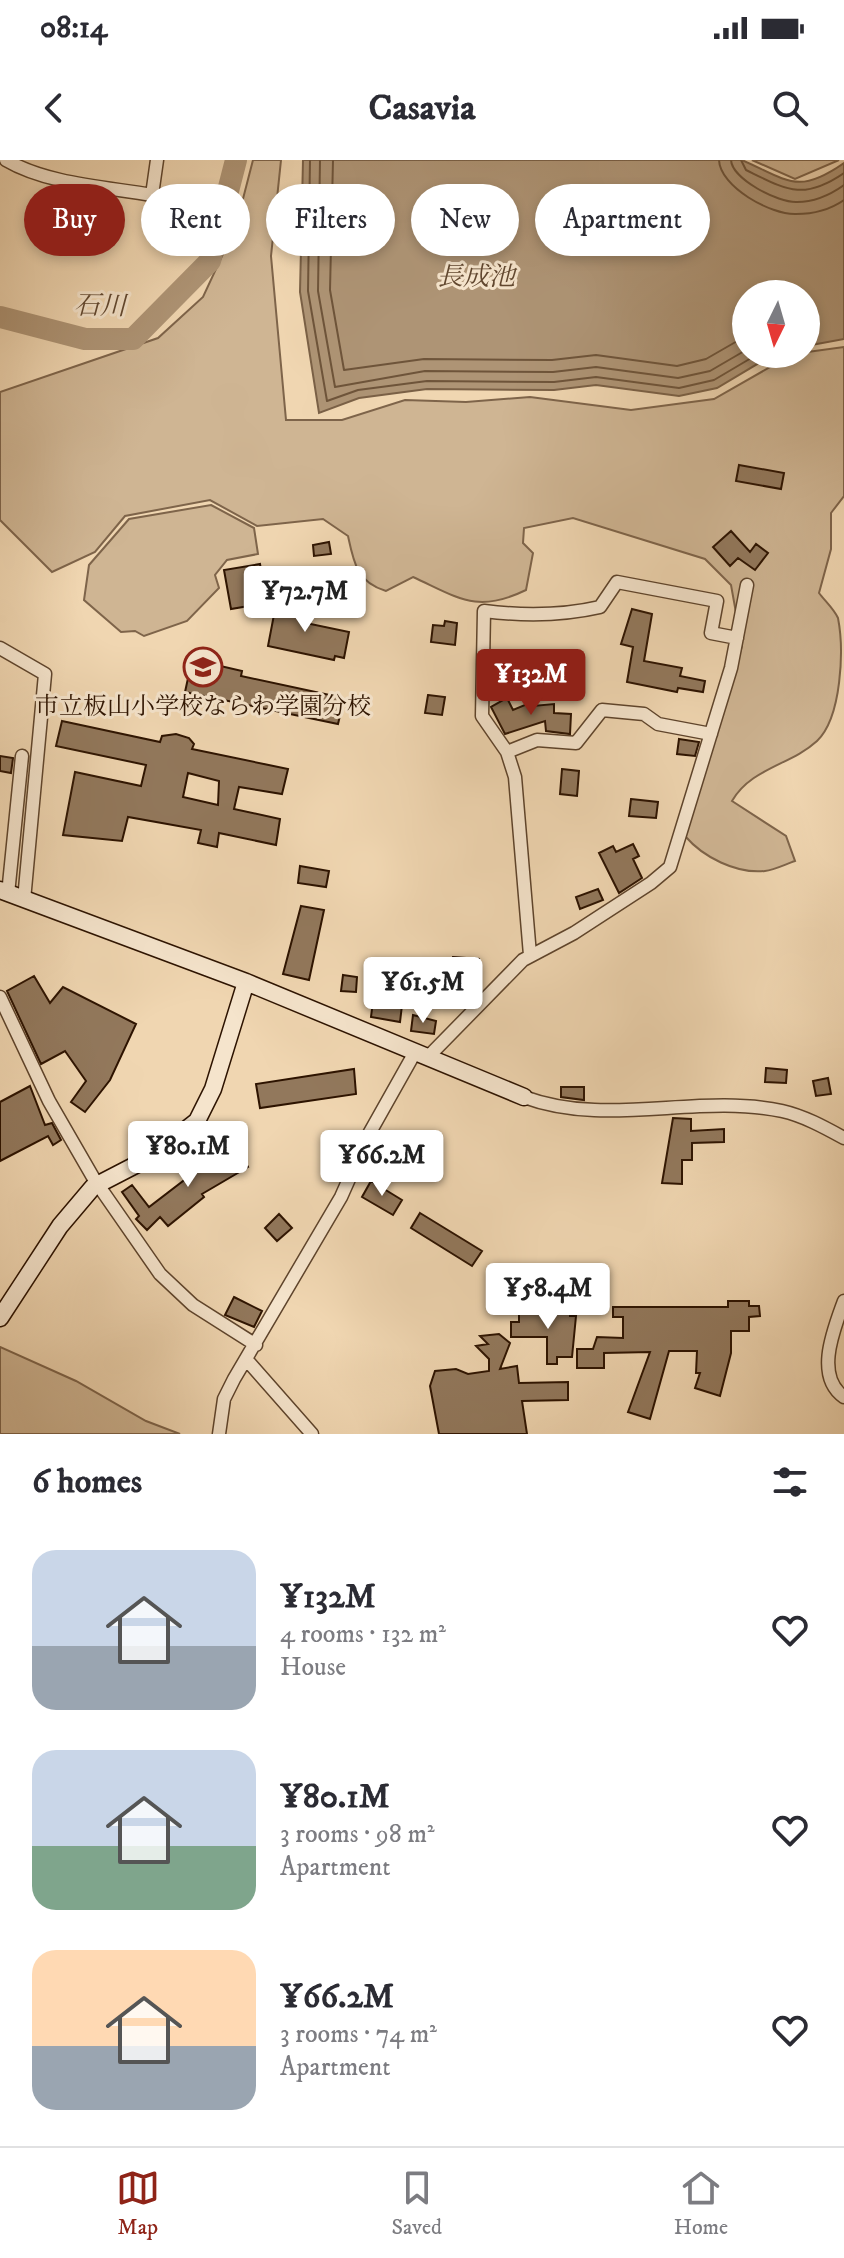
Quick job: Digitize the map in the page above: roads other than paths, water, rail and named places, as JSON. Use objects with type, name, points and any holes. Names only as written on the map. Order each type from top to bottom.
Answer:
[{"type":"street","points":[[6,160],[17,167],[75,181],[152,195],[157,160]]},
{"type":"street","points":[[530,955],[515,777],[507,752],[482,716],[484,611],[520,615],[577,612],[600,607],[617,582],[717,601],[711,633],[737,638]]},
{"type":"street","points":[[219,1434],[224,1399],[341,1197],[369,1134],[421,1056],[530,955],[574,933],[651,883],[670,867],[711,734],[737,638],[747,585]]},
{"type":"street","points":[[0,648],[45,674],[24,900]]},
{"type":"street","points":[[507,752],[537,740],[576,743],[602,710],[611,709],[644,714],[658,724],[711,734]]},
{"type":"street","points":[[22,756],[7,841],[4,892],[246,982],[524,1097],[571,1111],[765,1108],[797,1115],[844,1138]]},
{"type":"street","points":[[0,1318],[60,1226],[99,1185],[151,1157],[197,1121],[213,1089],[246,982]]},
{"type":"street","points":[[0,997],[49,1101],[99,1185],[175,1290],[256,1345]]},
{"type":"street","points":[[844,1301],[828,1367],[832,1386],[844,1397]]},
{"type":"street","points":[[246,1359],[312,1434]]},
{"type":"water","name":"長成池","points":[[303,160],[742,160],[783,179],[804,182],[844,163],[844,339],[820,343],[820,280],[732,280],[732,368],[751,368],[717,388],[679,396],[596,385],[554,390],[427,389],[359,398],[319,413],[300,292],[301,256],[395,256],[395,184],[302,184]]},
{"type":"waterway","name":"石川","points":[[0,317],[85,339],[133,339],[210,261],[236,160]]},
{"type":"place","name":"市立板山小学校ならわ学園分校","points":[[203,667]]}]
